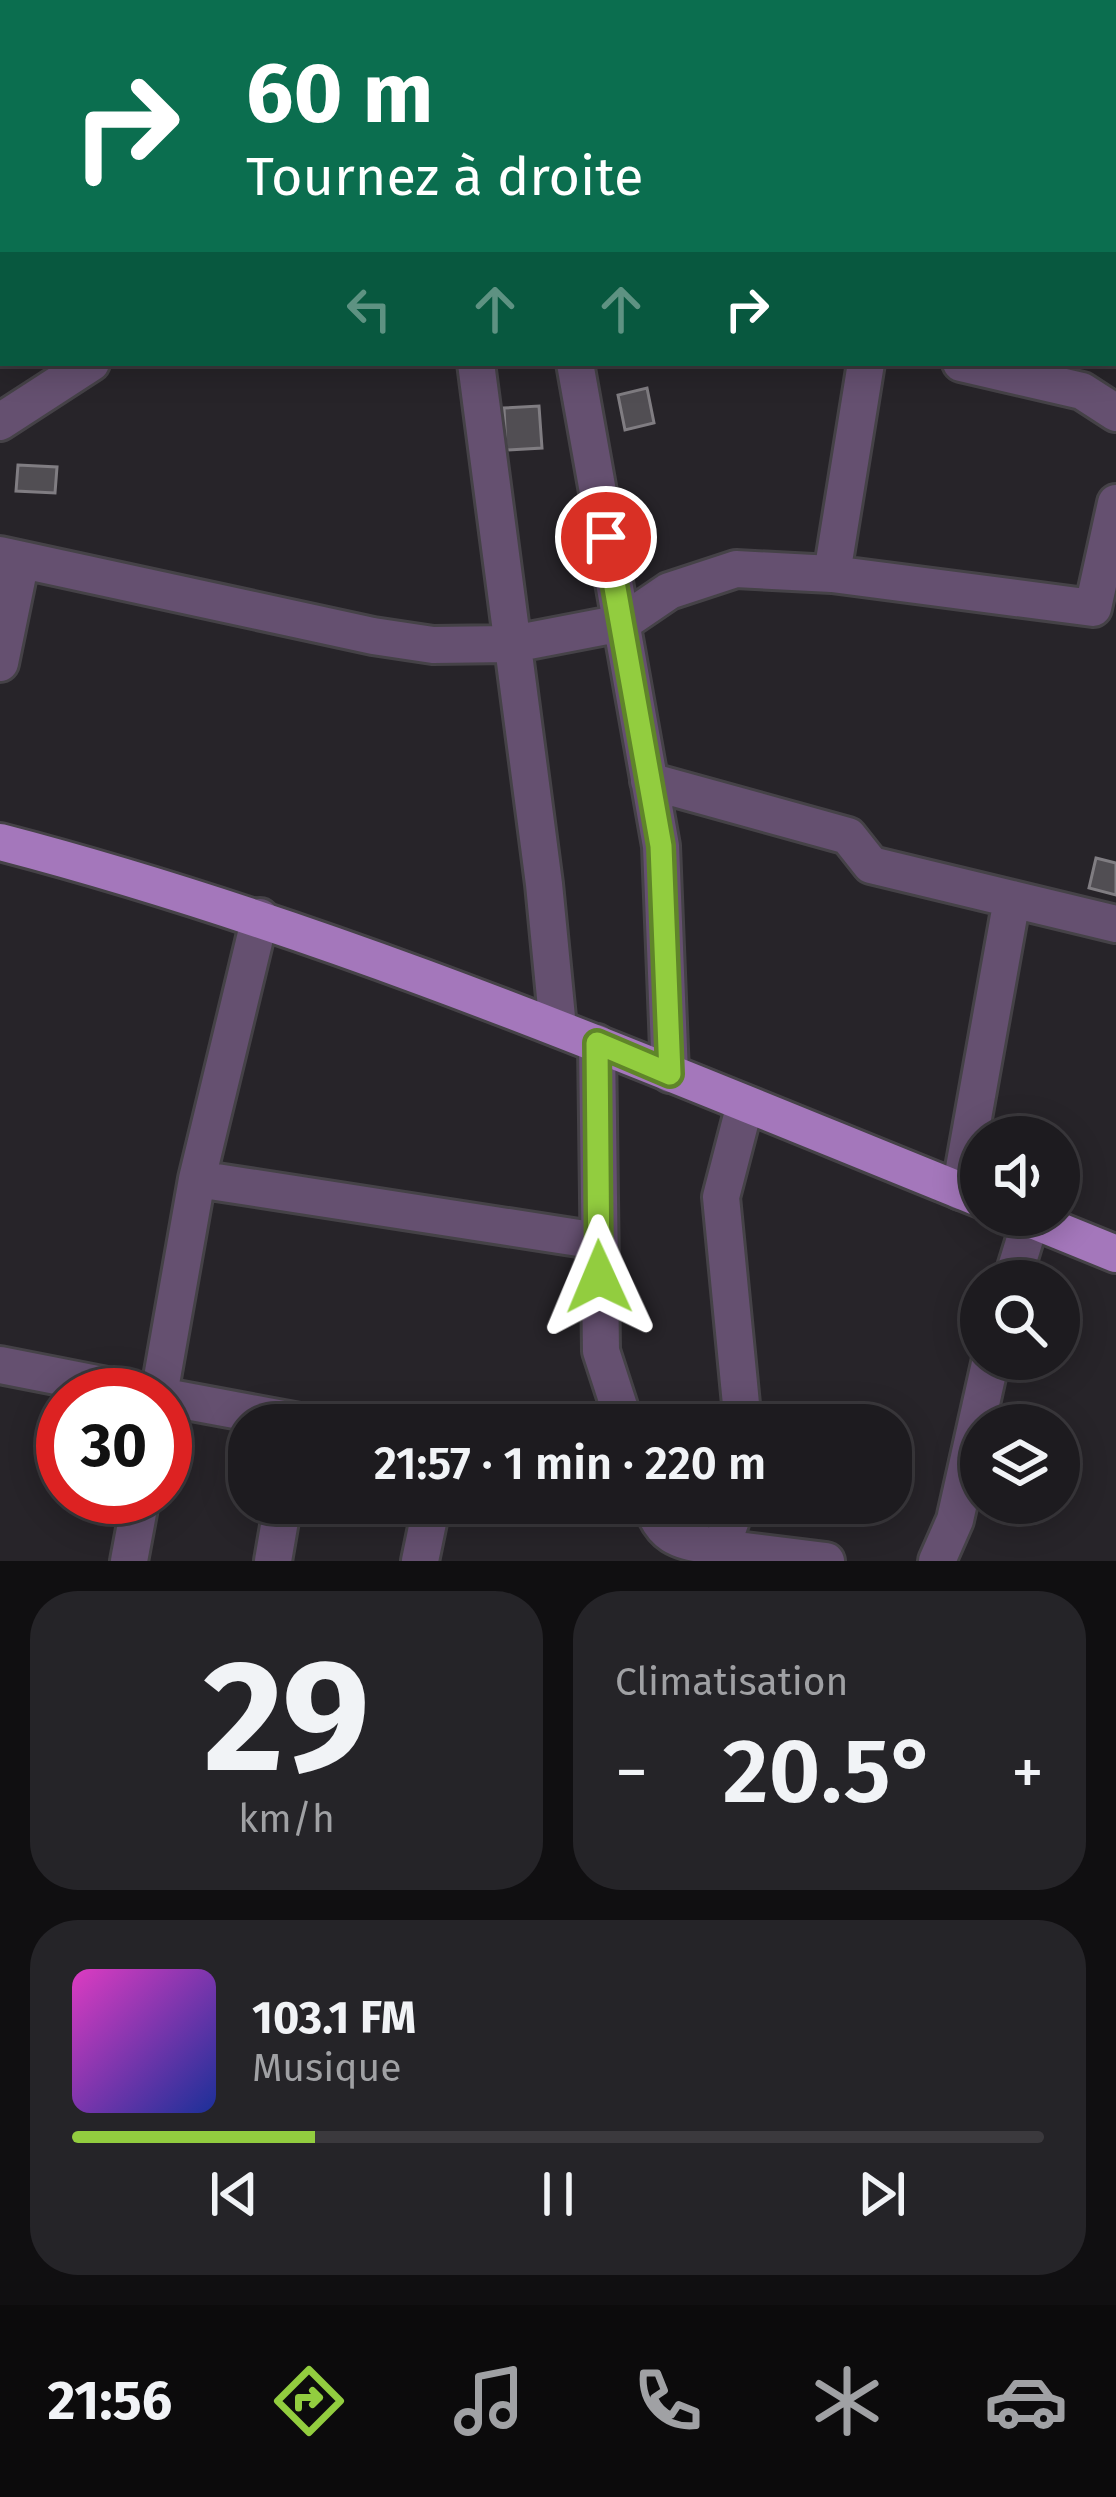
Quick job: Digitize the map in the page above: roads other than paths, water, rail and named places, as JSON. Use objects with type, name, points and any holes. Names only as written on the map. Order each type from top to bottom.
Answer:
[{"type":"main road","points":[[0,842],[260,917],[597,1043],[960,1191]]},
{"type":"main road","points":[[1072,1236],[1116,1254]]},
{"type":"street","points":[[0,422],[86,366]]},
{"type":"street","points":[[476,366],[558,1028]]},
{"type":"street","points":[[576,366],[661,846],[670,1074]]},
{"type":"street","points":[[832,574],[866,366]]},
{"type":"street","points":[[988,366],[1087,377],[1116,413]]},
{"type":"street","points":[[0,663],[10,558],[373,636],[434,645],[513,644],[622,623],[669,591],[736,569],[832,574],[1093,608],[1116,503]]},
{"type":"street","points":[[650,781],[848,836],[871,865],[1116,924]]},
{"type":"street","points":[[981,1116],[1012,899]]},
{"type":"street","points":[[164,1368],[197,1179],[260,917]]},
{"type":"street","points":[[597,1043],[601,1351],[618,1404]]},
{"type":"street","points":[[741,1404],[722,1198],[745,1104]]},
{"type":"street","points":[[197,1179],[598,1240]]},
{"type":"street","points":[[0,1365],[36,1372]]},
{"type":"street","points":[[938,1561],[955,1520],[987,1380]]},
{"type":"street","points":[[192,1402],[228,1409]]},
{"type":"street","points":[[129,1561],[136,1524]]},
{"type":"street","points":[[273,1561],[279,1524]]},
{"type":"street","points":[[420,1561],[428,1524]]},
{"type":"street","points":[[658,1524],[673,1538],[720,1555],[826,1561]]},
{"type":"street","points":[[720,1555],[730,1524]]}]
